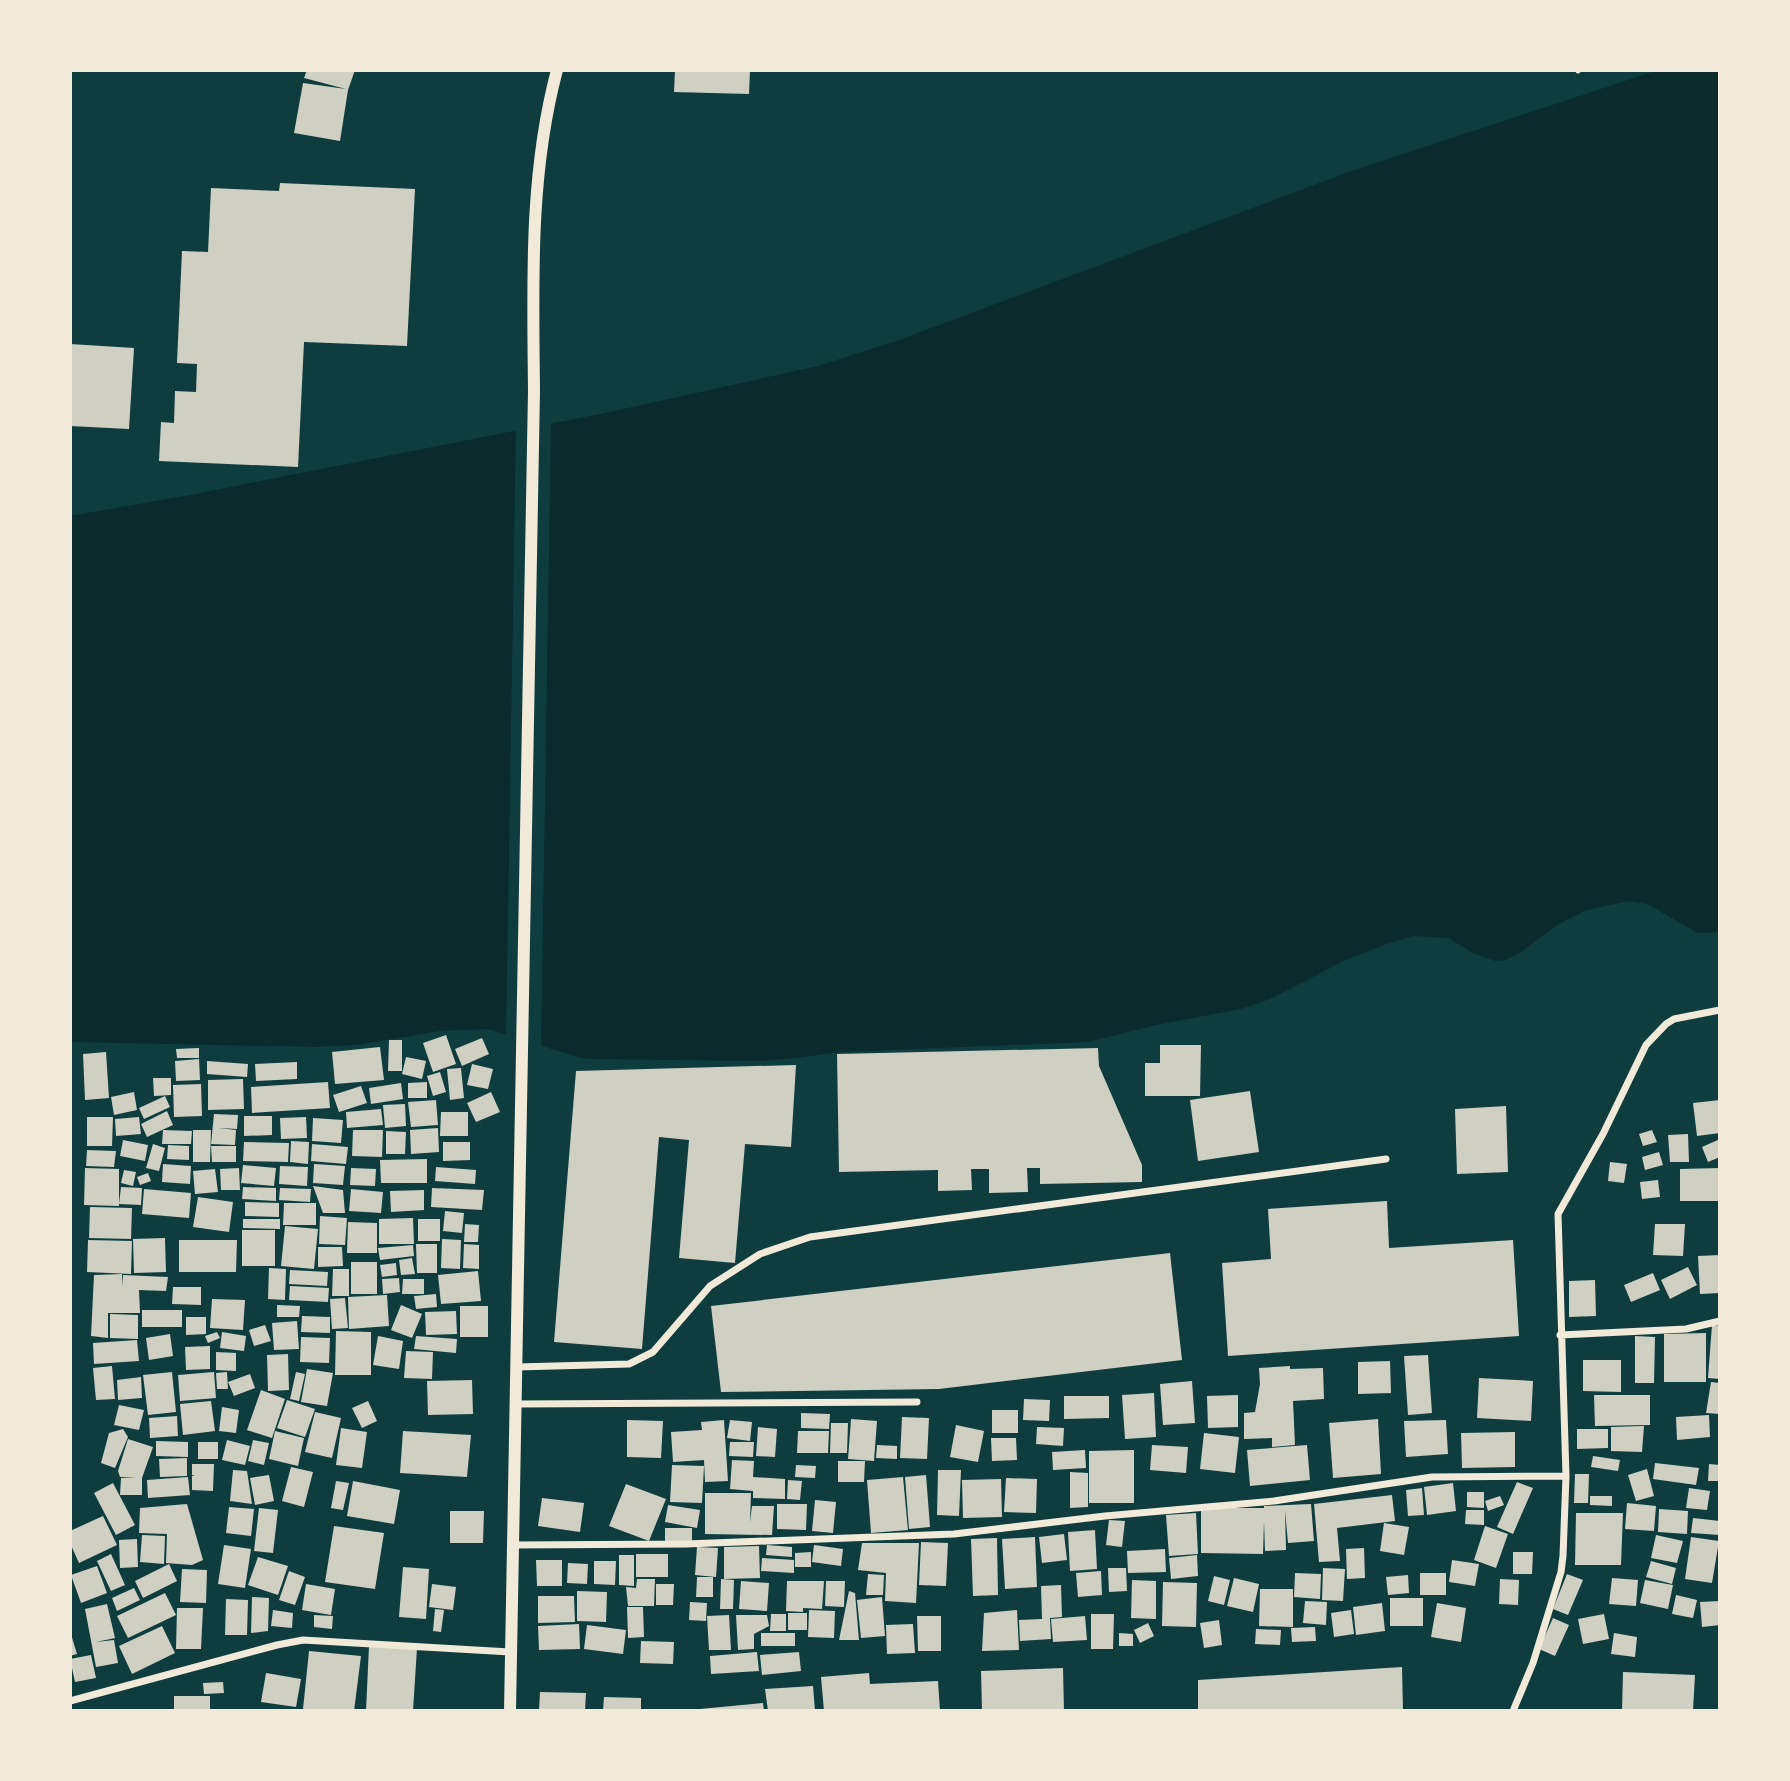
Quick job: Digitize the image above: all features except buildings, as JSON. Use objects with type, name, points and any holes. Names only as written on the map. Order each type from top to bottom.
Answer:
[{"type":"street","points":[[510,1711],[534,391],[533,238],[542,146],[557,70]]},
{"type":"street","points":[[1513,1711],[1533,1663],[1561,1572],[1566,1476],[1558,1214],[1603,1133],[1646,1045],[1674,1019],[1720,1010]]},
{"type":"street","points":[[517,1367],[629,1364],[653,1352],[710,1286],[760,1254],[810,1237],[1386,1159]]},
{"type":"street","points":[[1560,1335],[1686,1329],[1720,1321]]},
{"type":"street","points":[[517,1404],[917,1402]]},
{"type":"street","points":[[514,1545],[685,1544],[954,1534],[1105,1516],[1274,1501],[1432,1477],[1566,1476]]},
{"type":"street","points":[[70,1701],[303,1640],[512,1652]]},
{"type":"water","points":[[1658,70],[1720,70],[1720,932],[1698,933],[1647,904],[1629,901],[1587,910],[1559,924],[1506,960],[1495,961],[1473,953],[1448,938],[1414,936],[1344,961],[1270,999],[1241,1009],[1156,1025],[1088,1042],[839,1052],[758,1061],[581,1058],[487,1029],[440,1031],[356,1045],[316,1047],[70,1042],[70,516],[605,413],[818,366],[899,340],[1346,173]]},
{"type":"pier","points":[[551,420],[541,1048],[506,1037],[516,427]]}]
